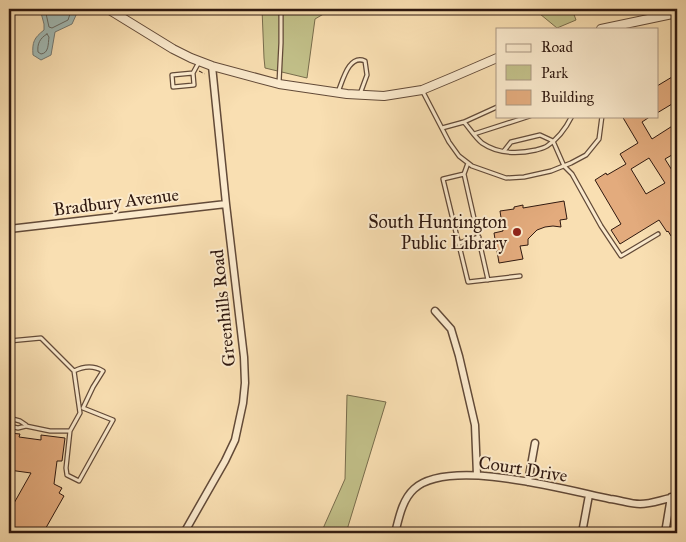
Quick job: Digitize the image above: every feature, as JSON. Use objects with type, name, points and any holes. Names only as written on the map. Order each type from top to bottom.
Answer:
[{"type":"street","points":[[108,9],[173,50],[212,66],[279,84],[360,95],[384,96],[422,90],[454,78],[496,58]]},
{"type":"street","points":[[605,28],[672,12]]},
{"type":"street","name":"Greenhills Road","points":[[184,533],[235,440],[244,403],[244,357],[212,66]]},
{"type":"street","name":"Bradbury Avenue","points":[[9,229],[226,204]]},
{"type":"street","points":[[435,311],[451,328],[459,356],[476,425],[477,475]]},
{"type":"street","points":[[528,482],[535,443]]},
{"type":"street","name":"Court Drive","points":[[395,533],[405,500],[422,482],[437,477],[477,475],[528,482],[639,504],[674,497]]},
{"type":"street","points":[[582,533],[589,495]]},
{"type":"street","points":[[665,533],[674,497]]},
{"type":"lane","points":[[279,84],[281,9]]},
{"type":"lane","points":[[338,92],[347,69],[354,61],[360,59],[365,62],[367,75],[360,95]]},
{"type":"lane","points":[[193,73],[172,75],[173,87],[194,85],[193,73],[199,61]]},
{"type":"lane","points":[[422,90],[449,142],[459,156],[486,172],[506,178],[524,177],[552,171],[586,155],[599,139],[602,118]]},
{"type":"lane","points":[[442,128],[464,122],[496,107]]},
{"type":"lane","points":[[474,134],[524,118]]},
{"type":"lane","points":[[464,122],[482,142],[492,148],[513,153],[546,147],[568,125],[571,118]]},
{"type":"lane","points":[[504,151],[511,142],[540,135],[553,141],[564,166],[572,174],[601,226],[621,256],[658,234]]},
{"type":"lane","points":[[468,163],[464,174],[488,280]]},
{"type":"lane","points":[[464,174],[443,179],[468,282],[520,276]]},
{"type":"lane","points":[[459,243],[479,237]]},
{"type":"lane","points":[[9,341],[41,338],[74,370],[80,413],[70,431],[66,468],[67,475],[79,481],[113,420],[83,408],[103,371],[98,368],[84,366],[74,370]]},
{"type":"lane","points":[[9,418],[20,421],[26,426]]},
{"type":"lane","points":[[9,426],[18,428],[26,426],[50,431],[70,431]]},
{"type":"green space","points":[[262,9],[332,9],[315,19],[307,78],[265,68]]},
{"type":"green space","points":[[537,9],[572,9],[576,20],[557,28],[540,14]]},
{"type":"green space","points":[[347,395],[386,402],[346,533],[321,533],[345,479]]},
{"type":"water","points":[[40,9],[72,9],[77,13],[72,24],[55,32],[51,55],[41,60],[33,55],[33,43],[44,30]]},
{"type":"building","points":[[677,74],[677,101],[658,112],[658,85]]},
{"type":"building","points":[[623,118],[648,118],[642,122],[652,139],[677,123],[677,152],[665,159],[675,175],[677,173],[677,232],[671,236],[659,220],[620,244],[611,230],[621,224],[595,180],[626,164],[620,154],[638,143]],"holes":[[[649,158],[665,183],[646,194],[631,169]]]},
{"type":"building","name":"South Huntington Public Library","points":[[564,201],[567,219],[560,220],[561,227],[545,227],[537,230],[528,239],[528,245],[520,246],[523,259],[499,263],[494,233],[503,231],[500,211],[514,209],[514,207],[523,205],[523,208]]},
{"type":"building","points":[[9,433],[20,434],[19,437],[41,440],[41,435],[65,438],[62,461],[57,461],[54,484],[62,488],[59,493],[64,496],[43,533],[9,533],[9,512],[31,473],[9,470]]},
{"type":"place","name":"South Huntington Public Library","points":[[517,232]]}]
